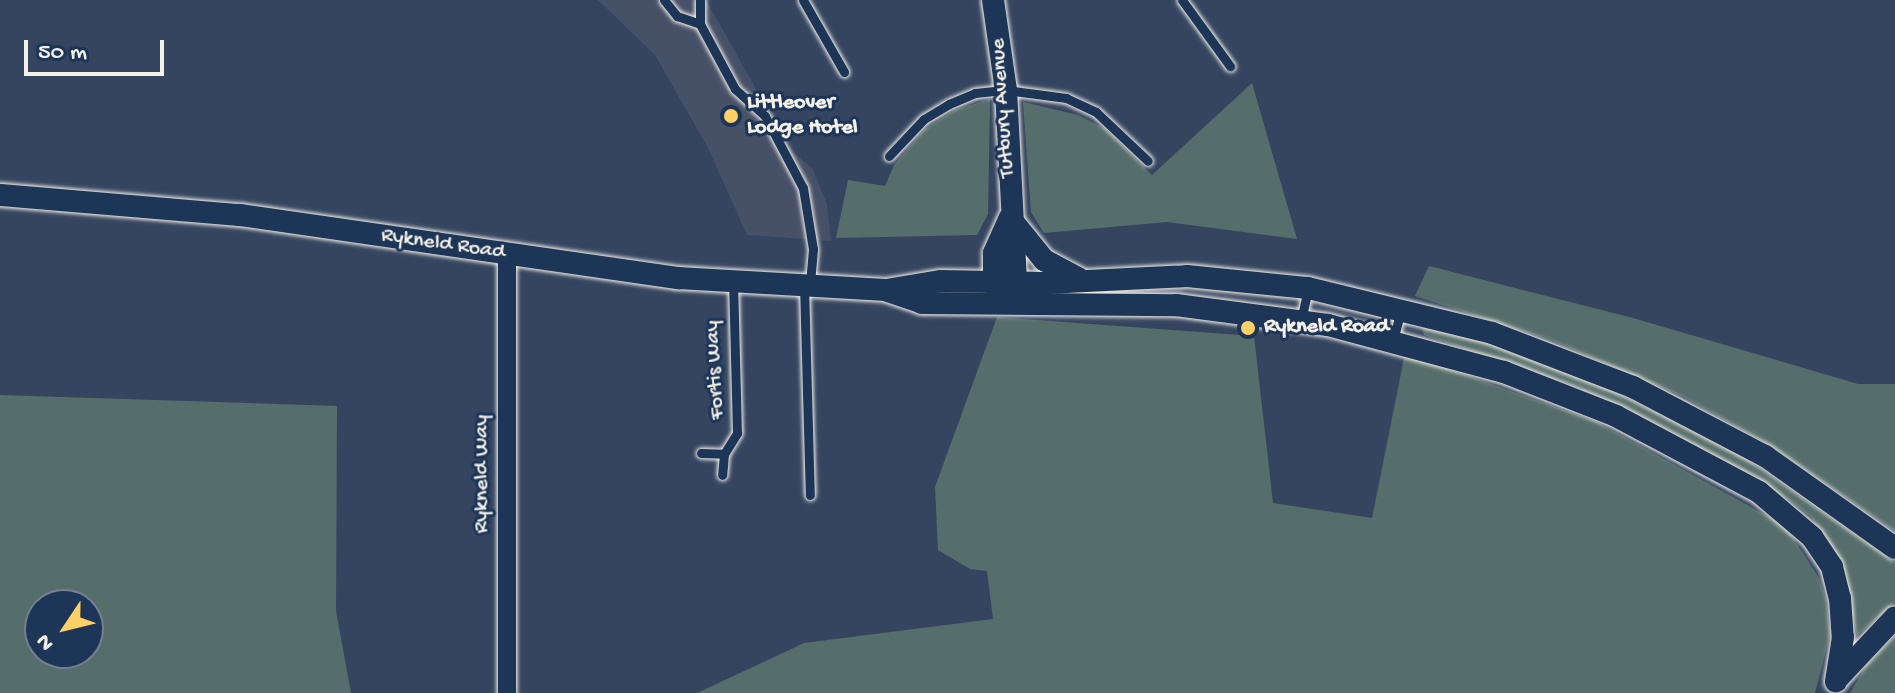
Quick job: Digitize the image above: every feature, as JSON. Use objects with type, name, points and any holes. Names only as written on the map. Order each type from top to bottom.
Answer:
[{"type":"street","name":"Tutbury Avenue","points":[[993,0],[1006,90],[1010,218],[994,253],[1005,282]]},
{"type":"street","name":"Rykneld Road","points":[[0,195],[240,215],[507,254],[733,281],[886,290],[941,281],[1187,276],[1308,288],[1402,308],[1565,357],[1633,387],[1765,456],[1895,548]]},
{"type":"street","points":[[1010,218],[1044,260],[1080,279]]},
{"type":"street","name":"Rykneld Way","points":[[507,254],[507,693]]},
{"type":"street","points":[[1005,282],[1006,304]]},
{"type":"street","name":"Rykneld Road","points":[[886,290],[922,303],[1176,305],[1301,321],[1393,340],[1504,372],[1616,416],[1730,475],[1792,515],[1825,554],[1836,583],[1843,637],[1833,687]]},
{"type":"street","points":[[1833,687],[1895,617]]},
{"type":"lane","points":[[664,0],[677,16],[700,24]]},
{"type":"lane","points":[[700,0],[700,24],[735,89],[765,116],[803,188],[813,249],[807,285],[810,495]]},
{"type":"lane","points":[[803,0],[844,72]]},
{"type":"lane","points":[[1182,0],[1230,66]]},
{"type":"lane","points":[[889,156],[924,119],[949,104],[975,93],[1006,90],[1066,98],[1096,112],[1148,161]]},
{"type":"lane","name":"Fortis Way","points":[[722,475],[724,454],[737,433],[733,281]]},
{"type":"lane","points":[[1301,321],[1308,288]]},
{"type":"lane","points":[[1393,340],[1402,308]]},
{"type":"lane","points":[[701,453],[724,454]]},
{"type":"shaded area","name":"Littleover Lodge Hotel","points":[[598,0],[706,0],[791,151],[812,168],[827,204],[831,241],[747,235],[708,148],[655,55]]},
{"type":"green space","points":[[1252,83],[1297,239],[1167,222],[1044,233],[1031,212],[1023,102],[1078,115],[1105,129],[1152,175]]},
{"type":"green space","points":[[990,99],[988,214],[977,235],[836,238],[848,180],[885,186],[894,165],[925,129],[955,110]]},
{"type":"green space","points":[[1429,266],[1633,318],[1858,384],[1895,384],[1895,531],[1773,447],[1684,397],[1551,340],[1415,296]]},
{"type":"green space","points":[[997,317],[1254,336],[1273,503],[1372,518],[1405,353],[1597,422],[1778,522],[1790,533],[1819,578],[1826,599],[1830,635],[1815,693],[697,693],[804,643],[993,619],[987,571],[970,569],[938,550],[935,487]]},
{"type":"green space","points":[[1422,327],[1450,330],[1595,382],[1742,456],[1895,563],[1895,602],[1857,636],[1841,562],[1811,517],[1788,499],[1641,416],[1569,384],[1424,335]]},
{"type":"green space","points":[[0,395],[337,406],[336,611],[351,693],[0,693]]},
{"type":"green space","points":[[1895,636],[1895,693],[1850,693],[1866,666]]},
{"type":"place","name":"Littleover Lodge Hotel","points":[[731,116]]},
{"type":"place","name":"Rykneld Road","points":[[1248,328]]}]
